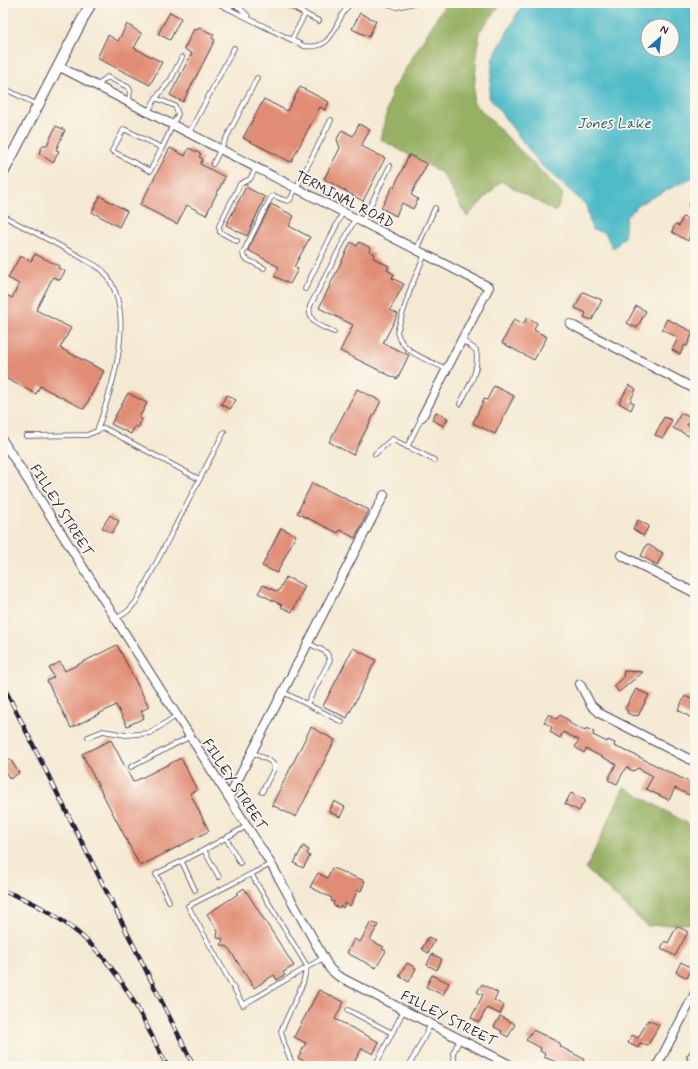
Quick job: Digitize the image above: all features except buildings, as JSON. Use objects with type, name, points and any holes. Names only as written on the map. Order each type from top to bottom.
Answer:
[{"type":"street","points":[[3,173],[91,3]]},
{"type":"street","name":"TERMINAL ROAD","points":[[58,66],[489,287],[422,418]]},
{"type":"street","points":[[570,324],[695,389]]},
{"type":"street","name":"FILLEY STREET","points":[[3,441],[189,737],[271,864],[330,969],[338,976],[512,1066]]},
{"type":"street","points":[[228,797],[384,495]]},
{"type":"street","points":[[621,555],[695,593]]},
{"type":"street","points":[[580,684],[591,705],[601,714],[695,762]]},
{"type":"street","points":[[658,1066],[695,993]]},
{"type":"lane","points":[[217,3],[236,13],[248,16],[304,46],[312,47],[325,43],[331,36],[344,10],[351,3]]},
{"type":"lane","points":[[230,3],[240,8],[248,16]]},
{"type":"lane","points":[[284,3],[319,21]]},
{"type":"lane","points":[[385,3],[397,6],[414,3]]},
{"type":"lane","points":[[292,39],[305,14]]},
{"type":"lane","points":[[189,133],[234,48]]},
{"type":"lane","points":[[148,112],[156,98],[171,79],[182,57]]},
{"type":"lane","points":[[97,86],[107,77],[128,87],[130,90],[129,102]]},
{"type":"lane","points":[[213,164],[257,78]]},
{"type":"lane","points":[[3,88],[38,105]]},
{"type":"lane","points":[[156,98],[175,106],[178,114],[162,148],[150,171],[112,151],[124,128],[162,148]]},
{"type":"lane","points":[[264,268],[244,258],[243,253],[271,197],[274,196],[287,201],[290,200],[331,120]]},
{"type":"lane","points":[[334,332],[313,322],[308,314],[310,306],[390,166]]},
{"type":"lane","points":[[237,241],[220,232],[219,226],[240,184],[250,179],[256,168]]},
{"type":"lane","points":[[416,250],[436,208]]},
{"type":"lane","points":[[305,289],[343,212]]},
{"type":"lane","points":[[3,216],[57,243],[104,272],[117,294],[121,330],[118,361],[112,387],[97,431]]},
{"type":"lane","points":[[425,254],[411,287],[397,332],[398,339],[405,348],[447,369]]},
{"type":"lane","points":[[460,404],[477,370],[478,360],[476,350],[462,340]]},
{"type":"lane","points":[[408,447],[422,418]]},
{"type":"lane","points":[[26,436],[87,435],[104,428],[199,479]]},
{"type":"lane","points":[[116,620],[128,611],[136,602],[224,432]]},
{"type":"lane","points":[[375,454],[392,439],[434,460]]},
{"type":"lane","points":[[308,642],[326,652],[330,656],[330,660],[308,704]]},
{"type":"lane","points":[[282,692],[342,722]]},
{"type":"lane","points":[[88,737],[103,731],[126,735],[150,733],[176,716]]},
{"type":"lane","points":[[131,767],[189,737]]},
{"type":"lane","points":[[251,752],[270,761],[274,765],[274,769],[262,792]]},
{"type":"lane","points":[[170,901],[156,874],[182,862],[247,826]]},
{"type":"lane","points":[[226,838],[240,863]]},
{"type":"lane","points":[[204,850],[218,877]]},
{"type":"lane","points":[[182,862],[195,890]]},
{"type":"lane","points":[[271,864],[188,906],[243,1005],[281,984],[307,966],[323,958]]},
{"type":"lane","points":[[251,874],[307,966],[303,983],[281,1031],[293,1066]]},
{"type":"lane","points":[[348,1010],[392,1033]]},
{"type":"lane","points":[[375,1066],[404,1010]]},
{"type":"lane","points":[[409,1066],[431,1024]]},
{"type":"lane","points":[[455,1066],[453,1053],[460,1039]]},
{"type":"green space","points":[[446,3],[502,3],[479,32],[473,102],[563,194],[556,212],[501,181],[467,217],[442,173],[380,139],[392,91]]},
{"type":"green space","points":[[624,787],[695,828],[695,923],[647,926],[586,869]]},
{"type":"water","name":"Jones Lake","points":[[523,3],[695,3],[695,176],[641,203],[626,217],[624,238],[613,249],[605,232],[592,230],[586,205],[540,164],[489,97],[493,58]]},
{"type":"railway","points":[[3,685],[194,1066]]},
{"type":"railway","points":[[3,891],[35,904],[50,913],[80,934],[93,946],[105,959],[130,995],[167,1066]]}]
